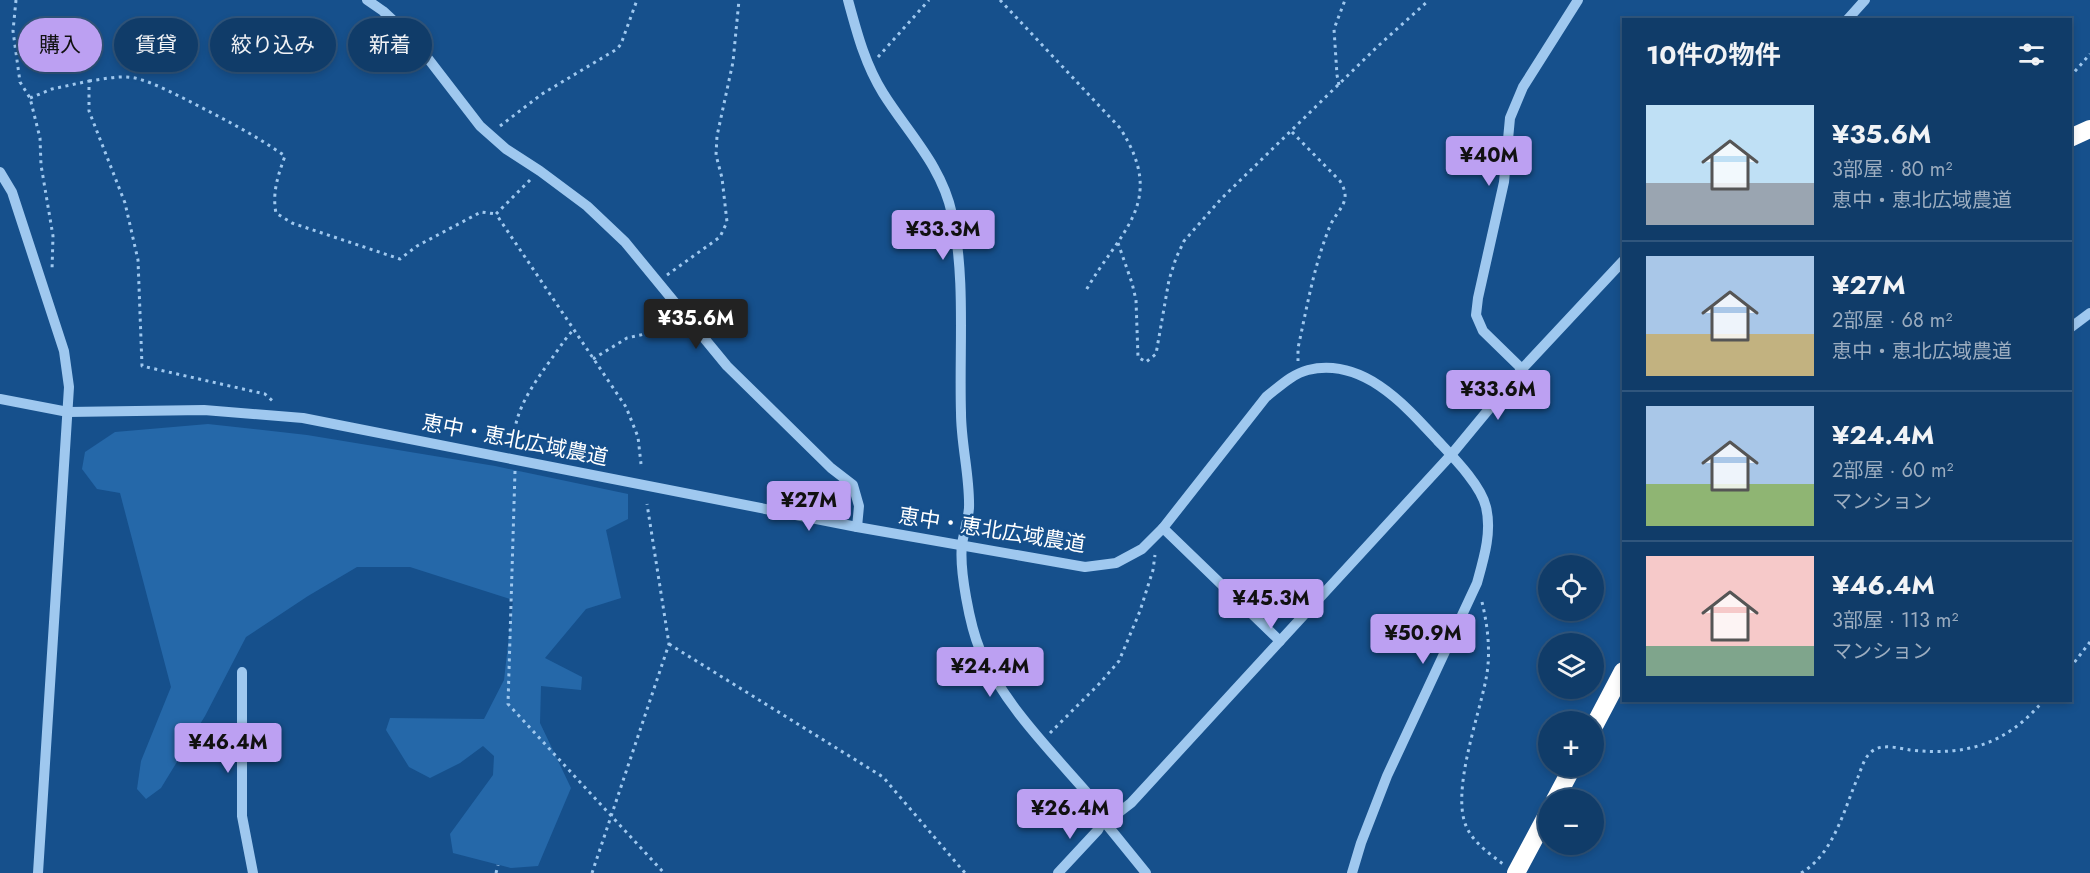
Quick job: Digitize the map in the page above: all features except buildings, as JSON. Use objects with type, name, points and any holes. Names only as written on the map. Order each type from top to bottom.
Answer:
[{"type":"highway","points":[[2072,137],[2090,129]]},
{"type":"highway","points":[[1602,711],[1622,673]]},
{"type":"highway","points":[[1516,873],[1538,832]]},
{"type":"street","points":[[367,0],[383,11],[413,39],[480,126],[506,149],[587,206],[625,242],[727,366],[831,468],[853,485],[859,506],[857,526]]},
{"type":"street","points":[[848,0],[867,63],[883,93],[924,150],[944,186],[957,238],[961,416],[969,508],[962,546],[971,622],[980,649],[1005,695],[1101,811],[1102,820],[1098,830],[1058,873]]},
{"type":"street","points":[[1522,369],[1483,331],[1476,315],[1478,298],[1504,182],[1510,118],[1523,87],[1578,0]]},
{"type":"street","points":[[1849,18],[1865,0]]},
{"type":"street","points":[[0,172],[12,192],[44,288],[64,351],[69,387],[38,873]]},
{"type":"street","points":[[1102,820],[1118,813],[1131,803],[1451,454],[1522,369],[1622,262]]},
{"type":"street","points":[[2072,326],[2090,313]]},
{"type":"street","name":"恵中・恵北広域農道","points":[[0,399],[68,412],[204,410],[303,418],[857,526],[1085,567],[1116,563],[1148,544],[1266,397],[1285,381],[1306,370],[1329,367],[1357,373],[1383,387],[1404,404],[1451,454],[1469,476],[1486,504],[1489,524],[1486,550],[1472,592],[1387,776],[1352,873]]},
{"type":"street","points":[[1163,528],[1280,641]]},
{"type":"street","points":[[242,672],[242,816],[253,873]]},
{"type":"street","points":[[1102,820],[1145,873]]},
{"type":"path","points":[[16,0],[13,31],[20,82],[30,98],[40,138],[41,165],[53,236],[53,267],[44,288]]},
{"type":"path","points":[[489,134],[542,94],[617,49],[621,44],[637,0]]},
{"type":"path","points":[[658,281],[720,237],[725,229],[726,204],[716,155],[717,136],[733,62],[739,0]]},
{"type":"path","points":[[867,63],[878,58],[929,0]]},
{"type":"path","points":[[1000,0],[1113,120],[1129,142],[1137,160],[1140,176],[1139,206],[1118,243],[1085,292]]},
{"type":"path","points":[[1339,85],[1336,75],[1334,29],[1345,0]]},
{"type":"path","points":[[1118,243],[1136,300],[1138,357],[1146,362],[1154,358],[1156,354],[1169,280],[1184,241],[1221,199],[1429,0]]},
{"type":"path","points":[[2072,75],[2090,54]]},
{"type":"path","points":[[30,98],[52,89],[119,77],[135,78],[160,87],[260,139],[285,156],[275,185],[276,213],[292,223],[400,259],[417,246],[481,212],[496,214],[630,415],[638,437],[641,464]]},
{"type":"path","points":[[89,81],[89,111],[125,203],[138,260],[142,366],[265,394],[274,402],[279,416]]},
{"type":"path","points":[[1292,132],[1346,189],[1343,207],[1331,224],[1320,254],[1300,337],[1298,357],[1301,373]]},
{"type":"path","points":[[496,214],[540,171]]},
{"type":"path","points":[[592,359],[627,338],[654,332],[682,309]]},
{"type":"path","points":[[573,330],[517,415],[513,437],[515,459],[508,704],[664,873]]},
{"type":"path","points":[[592,873],[669,644],[647,504]]},
{"type":"path","points":[[1042,740],[1119,661],[1129,640],[1153,570],[1155,553],[1148,544]]},
{"type":"path","points":[[1472,592],[1481,600],[1489,646],[1486,678],[1470,740],[1463,781],[1466,826],[1473,837],[1492,856],[1516,873]]},
{"type":"path","points":[[2072,665],[2090,642]]},
{"type":"path","points":[[669,644],[883,777],[965,873]]},
{"type":"path","points":[[1801,873],[1820,858],[1830,842],[1865,759],[1876,748],[1962,751],[1982,746],[2013,731],[2042,702]]},
{"type":"path","points":[[496,873],[498,865]]},
{"type":"shaded area","points":[[208,424],[307,435],[495,466],[628,494],[628,519],[606,530],[621,598],[586,609],[545,658],[582,677],[581,690],[541,686],[540,723],[571,788],[538,866],[511,868],[453,853],[450,834],[493,775],[494,756],[483,746],[460,763],[430,778],[409,767],[386,730],[390,718],[484,719],[504,680],[513,600],[410,567],[357,567],[246,637],[205,716],[161,788],[146,799],[137,789],[141,761],[171,687],[120,493],[97,489],[82,469],[85,452],[115,432]]}]
